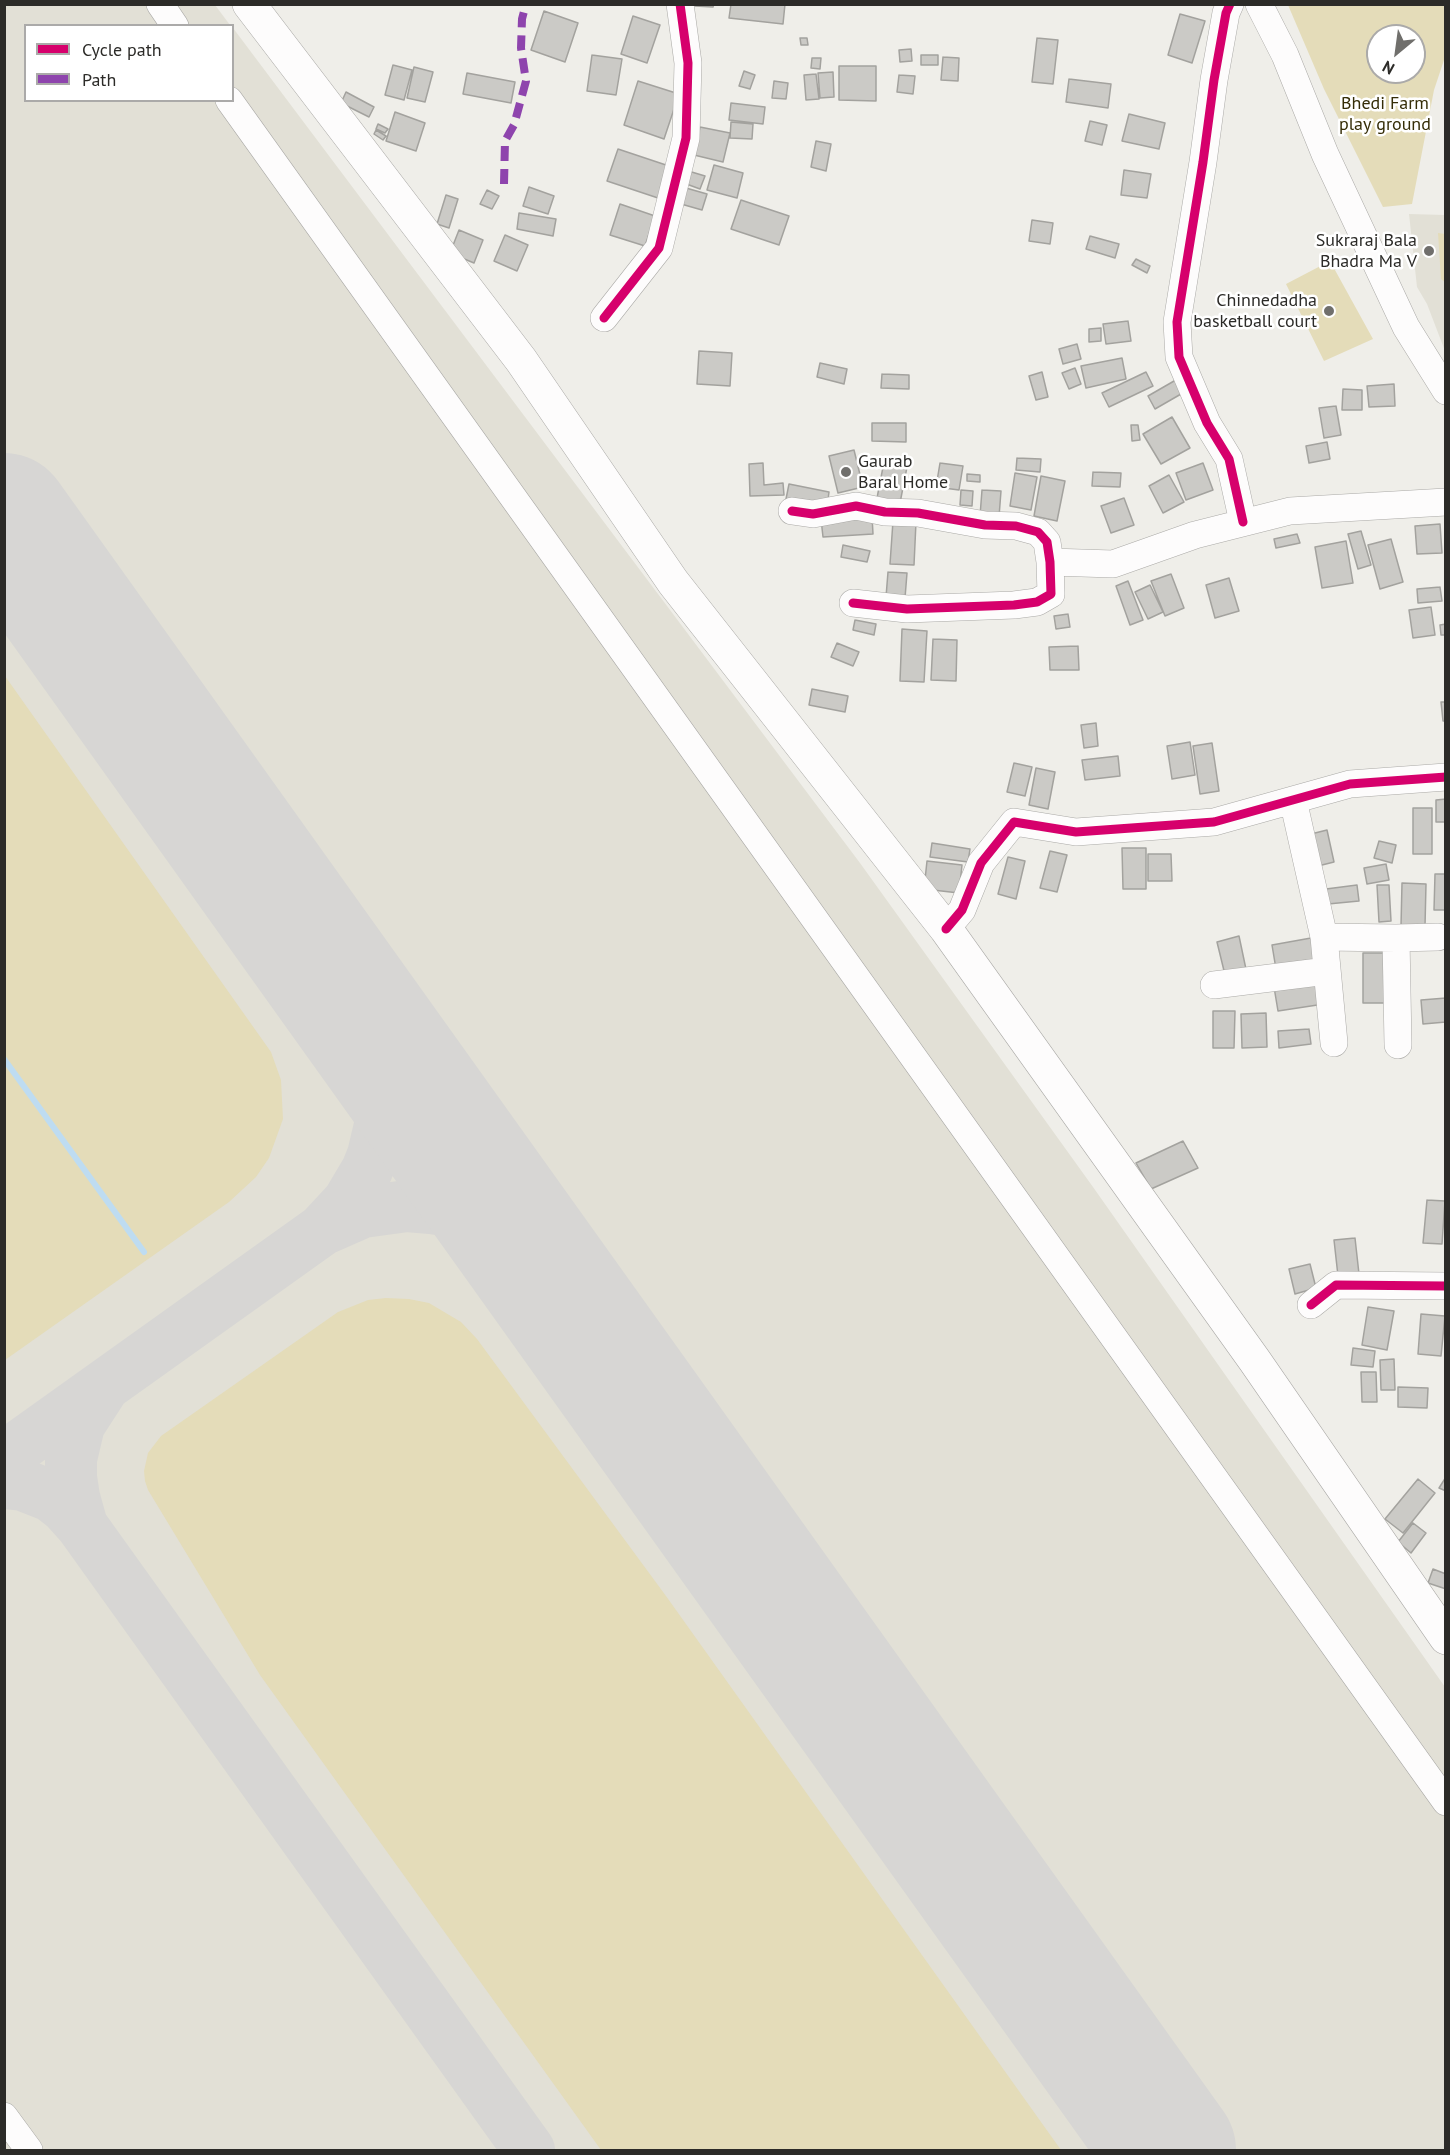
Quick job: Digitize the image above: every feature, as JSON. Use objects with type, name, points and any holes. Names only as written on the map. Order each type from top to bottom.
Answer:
[{"type":"main road","points":[[249,4],[521,360],[673,582],[946,929],[1255,1361],[1446,1638]]},
{"type":"street","points":[[160,4],[174,24]]},
{"type":"street","points":[[604,318],[658,248],[686,138],[687,63],[680,4]]},
{"type":"street","points":[[1230,4],[1226,13],[1214,80],[1177,322],[1179,357],[1207,423],[1229,459],[1243,522]]},
{"type":"street","points":[[1259,4],[1285,55],[1325,154],[1406,327],[1446,391]]},
{"type":"street","points":[[230,102],[1446,1802]]},
{"type":"street","points":[[1050,562],[1113,564],[1195,535],[1290,511],[1446,502]]},
{"type":"street","points":[[792,511],[813,513],[856,506],[885,512],[918,513],[985,525],[1016,526],[1038,532],[1047,542],[1051,594],[1037,602],[907,609],[853,603]]},
{"type":"street","points":[[946,929],[962,910],[981,863],[1014,822],[1076,832],[1214,822],[1350,784],[1446,777]]},
{"type":"street","points":[[1293,800],[1324,937],[1334,1043]]},
{"type":"street","points":[[1324,937],[1438,936]]},
{"type":"street","points":[[1396,938],[1398,1045]]},
{"type":"street","points":[[1214,986],[1327,971]]},
{"type":"street","points":[[1311,1305],[1336,1285],[1446,1286]]},
{"type":"street","points":[[4,2116],[29,2151]]},
{"type":"shaded area","points":[[5,5],[215,5],[229,24],[24,24],[24,102],[234,102],[234,29],[860,863],[1093,1187],[1445,1687],[1445,2150],[5,2150]]},
{"type":"shaded area","name":"Sukraraj Bala Bhadra Ma V","points":[[1409,214],[1445,215],[1445,351],[1427,304],[1417,287]]},
{"type":"green space","name":"Bhedi Farm play ground","points":[[1288,5],[1445,5],[1445,57],[1434,90],[1412,204],[1383,207],[1324,89]]},
{"type":"green space","points":[[1438,233],[1445,234],[1445,282],[1441,279]]},
{"type":"green space","name":"Chinnedadha basketball court","points":[[1330,261],[1373,339],[1324,361],[1286,284]]},
{"type":"green space","points":[[5,676],[271,1052],[281,1080],[283,1119],[269,1158],[256,1177],[229,1202],[5,1360]]},
{"type":"green space","points":[[386,1298],[429,1303],[461,1322],[477,1339],[666,1596],[1061,2150],[601,2150],[260,1675],[148,1490],[145,1481],[144,1471],[148,1453],[161,1436],[338,1312],[368,1300]]},
{"type":"building","points":[[695,4],[714,4],[713,7],[695,6]]},
{"type":"building","points":[[731,4],[785,4],[783,24],[729,18]]},
{"type":"building","points":[[544,11],[578,23],[565,62],[531,50]]},
{"type":"building","points":[[1180,14],[1205,21],[1192,63],[1168,55]]},
{"type":"building","points":[[633,16],[660,25],[647,63],[621,54]]},
{"type":"building","points":[[800,38],[807,38],[808,45],[801,45]]},
{"type":"building","points":[[1037,38],[1058,40],[1053,84],[1032,82]]},
{"type":"building","points":[[911,49],[912,61],[900,62],[899,50]]},
{"type":"building","points":[[592,55],[622,59],[616,95],[587,91]]},
{"type":"building","points":[[921,55],[938,55],[938,65],[921,65]]},
{"type":"building","points":[[943,57],[959,58],[958,81],[941,80]]},
{"type":"building","points":[[812,58],[821,58],[820,69],[811,68]]},
{"type":"building","points":[[393,65],[412,70],[404,100],[385,95]]},
{"type":"building","points":[[839,66],[876,66],[876,101],[839,100]]},
{"type":"building","points":[[414,67],[433,72],[425,102],[407,98]]},
{"type":"building","points":[[744,71],[755,75],[750,89],[739,86]]},
{"type":"building","points":[[833,72],[834,97],[820,98],[818,73]]},
{"type":"building","points":[[467,73],[515,82],[511,103],[463,94]]},
{"type":"building","points":[[816,74],[819,99],[806,100],[804,75]]},
{"type":"building","points":[[899,75],[915,76],[913,94],[897,92]]},
{"type":"building","points":[[1069,79],[1111,84],[1108,108],[1066,102]]},
{"type":"building","points":[[638,81],[679,94],[664,139],[624,125]]},
{"type":"building","points":[[774,81],[788,83],[786,99],[772,98]]},
{"type":"building","points":[[346,92],[374,107],[369,117],[341,103]]},
{"type":"building","points":[[731,103],[765,107],[763,124],[729,120]]},
{"type":"building","points":[[395,112],[425,123],[416,151],[386,141]]},
{"type":"building","points":[[1129,114],[1165,123],[1159,149],[1122,141]]},
{"type":"building","points":[[1090,121],[1107,125],[1102,145],[1085,141]]},
{"type":"building","points":[[731,122],[753,124],[752,139],[730,138]]},
{"type":"building","points":[[378,124],[388,129],[385,133],[376,129]]},
{"type":"building","points":[[700,127],[730,133],[723,162],[694,155]]},
{"type":"building","points":[[376,130],[386,136],[383,140],[374,134]]},
{"type":"building","points":[[816,141],[831,144],[826,171],[811,167]]},
{"type":"building","points":[[618,149],[672,167],[661,199],[607,181]]},
{"type":"building","points":[[714,165],[743,173],[737,198],[707,190]]},
{"type":"building","points":[[685,170],[705,176],[700,189],[681,182]]},
{"type":"building","points":[[1124,170],[1151,174],[1147,198],[1121,195]]},
{"type":"building","points":[[529,187],[554,196],[548,214],[523,206]]},
{"type":"building","points":[[686,188],[707,194],[702,210],[681,204]]},
{"type":"building","points":[[487,190],[499,196],[492,209],[480,204]]},
{"type":"building","points":[[446,195],[458,199],[449,228],[437,224]]},
{"type":"building","points":[[741,200],[789,216],[779,245],[731,229]]},
{"type":"building","points":[[620,204],[655,216],[645,246],[610,235]]},
{"type":"building","points":[[519,213],[556,219],[553,236],[517,229]]},
{"type":"building","points":[[1032,220],[1053,223],[1050,244],[1029,241]]},
{"type":"building","points":[[459,230],[483,240],[474,263],[450,253]]},
{"type":"building","points":[[505,235],[528,245],[517,271],[494,261]]},
{"type":"building","points":[[1090,236],[1119,244],[1115,258],[1086,249]]},
{"type":"building","points":[[1136,259],[1150,266],[1147,273],[1132,265]]},
{"type":"building","points":[[1128,321],[1131,341],[1106,344],[1103,324]]},
{"type":"building","points":[[1101,328],[1101,341],[1089,342],[1089,329]]},
{"type":"building","points":[[1077,344],[1081,359],[1063,364],[1059,349]]},
{"type":"building","points":[[699,351],[732,353],[730,386],[697,384]]},
{"type":"building","points":[[1122,358],[1126,379],[1086,388],[1081,366]]},
{"type":"building","points":[[820,363],[847,369],[844,384],[817,377]]},
{"type":"building","points":[[1075,368],[1081,384],[1069,389],[1062,373]]},
{"type":"building","points":[[1042,372],[1048,397],[1036,400],[1029,376]]},
{"type":"building","points":[[1146,372],[1153,386],[1109,407],[1102,393]]},
{"type":"building","points":[[882,374],[909,375],[909,389],[881,388]]},
{"type":"building","points":[[1181,377],[1188,390],[1155,409],[1148,396]]},
{"type":"building","points":[[1394,384],[1395,406],[1369,407],[1367,386]]},
{"type":"building","points":[[1343,389],[1362,390],[1362,410],[1342,410]]},
{"type":"building","points":[[1336,406],[1341,435],[1324,438],[1319,408]]},
{"type":"building","points":[[1172,417],[1190,448],[1161,464],[1143,434]]},
{"type":"building","points":[[872,423],[906,423],[906,442],[872,441]]},
{"type":"building","points":[[1131,425],[1138,425],[1140,440],[1132,441]]},
{"type":"building","points":[[1327,442],[1330,459],[1309,463],[1306,446]]},
{"type":"building","name":"Gaurab Baral Home","points":[[854,450],[863,487],[838,493],[829,456]]},
{"type":"building","points":[[1017,458],[1041,459],[1040,472],[1016,470]]},
{"type":"building","points":[[884,462],[907,467],[900,503],[877,498]]},
{"type":"building","points":[[763,463],[764,485],[783,483],[784,495],[750,496],[749,464]]},
{"type":"building","points":[[940,463],[963,466],[959,490],[936,487]]},
{"type":"building","points":[[1203,463],[1213,490],[1186,500],[1176,473]]},
{"type":"building","points":[[1093,472],[1121,473],[1120,487],[1092,486]]},
{"type":"building","points":[[1015,473],[1037,477],[1031,510],[1010,506]]},
{"type":"building","points":[[967,474],[980,475],[980,482],[967,481]]},
{"type":"building","points":[[1169,475],[1184,502],[1163,513],[1149,486]]},
{"type":"building","points":[[1041,476],[1065,481],[1057,521],[1034,516]]},
{"type":"building","points":[[789,484],[829,492],[827,507],[786,499]]},
{"type":"building","points":[[961,490],[973,491],[972,506],[960,505]]},
{"type":"building","points":[[982,490],[1001,491],[999,517],[980,516]]},
{"type":"building","points":[[1124,498],[1134,525],[1111,533],[1101,506]]},
{"type":"building","points":[[872,516],[873,534],[823,537],[821,519]]},
{"type":"building","points":[[893,521],[916,522],[914,565],[890,564]]},
{"type":"building","points":[[1440,524],[1442,553],[1417,554],[1415,526]]},
{"type":"building","points":[[1361,531],[1371,565],[1358,569],[1348,534]]},
{"type":"building","points":[[1297,534],[1300,543],[1276,548],[1274,539]]},
{"type":"building","points":[[1391,539],[1403,582],[1380,589],[1368,545]]},
{"type":"building","points":[[1346,541],[1353,583],[1322,588],[1315,547]]},
{"type":"building","points":[[843,545],[870,551],[867,562],[841,557]]},
{"type":"building","points":[[888,572],[907,573],[905,598],[886,597]]},
{"type":"building","points":[[1171,574],[1184,608],[1165,616],[1151,581]]},
{"type":"building","points":[[1229,578],[1239,611],[1215,618],[1206,585]]},
{"type":"building","points":[[1128,581],[1143,620],[1130,625],[1116,586]]},
{"type":"building","points":[[1150,585],[1163,612],[1148,619],[1135,592]]},
{"type":"building","points":[[1440,587],[1442,601],[1418,603],[1417,589]]},
{"type":"building","points":[[1431,607],[1435,635],[1413,638],[1409,610]]},
{"type":"building","points":[[1068,614],[1070,627],[1056,629],[1054,616]]},
{"type":"building","points":[[855,620],[876,624],[874,635],[853,630]]},
{"type":"building","points":[[1446,624],[1446,635],[1441,635],[1440,625]]},
{"type":"building","points":[[902,629],[927,631],[924,682],[900,681]]},
{"type":"building","points":[[933,639],[957,640],[956,681],[931,680]]},
{"type":"building","points":[[837,643],[859,652],[853,666],[831,657]]},
{"type":"building","points":[[1078,646],[1079,670],[1050,670],[1049,647]]},
{"type":"building","points":[[812,689],[848,696],[845,712],[809,705]]},
{"type":"building","points":[[1441,702],[1446,702],[1446,721],[1443,721]]},
{"type":"building","points":[[1096,723],[1098,746],[1084,748],[1081,725]]},
{"type":"building","points":[[1190,742],[1195,775],[1172,779],[1167,746]]},
{"type":"building","points":[[1212,743],[1219,791],[1200,794],[1193,746]]},
{"type":"building","points":[[1118,756],[1120,776],[1085,780],[1082,760]]},
{"type":"building","points":[[1014,763],[1032,767],[1025,796],[1007,792]]},
{"type":"building","points":[[1036,768],[1055,772],[1048,809],[1029,805]]},
{"type":"building","points":[[1446,799],[1446,822],[1436,822],[1436,800]]},
{"type":"building","points":[[1413,808],[1432,808],[1432,854],[1413,854]]},
{"type":"building","points":[[1327,830],[1334,862],[1318,866],[1311,834]]},
{"type":"building","points":[[1379,841],[1396,845],[1392,863],[1374,858]]},
{"type":"building","points":[[932,843],[970,849],[968,862],[930,857]]},
{"type":"building","points":[[1122,848],[1146,848],[1146,889],[1123,889]]},
{"type":"building","points":[[1050,851],[1067,855],[1057,892],[1040,888]]},
{"type":"building","points":[[1148,854],[1171,854],[1172,881],[1148,881]]},
{"type":"building","points":[[1008,857],[1025,861],[1016,899],[998,894]]},
{"type":"building","points":[[927,861],[962,865],[959,893],[924,889]]},
{"type":"building","points":[[1386,864],[1389,880],[1367,884],[1364,868]]},
{"type":"building","points":[[1435,874],[1446,874],[1446,910],[1434,910]]},
{"type":"building","points":[[1402,883],[1426,884],[1425,926],[1401,926]]},
{"type":"building","points":[[1357,885],[1359,901],[1328,904],[1326,889]]},
{"type":"building","points":[[1377,885],[1389,885],[1391,921],[1379,922]]},
{"type":"building","points":[[1239,936],[1247,974],[1226,979],[1217,942]]},
{"type":"building","points":[[1311,938],[1316,962],[1276,969],[1272,945]]},
{"type":"building","points":[[1363,953],[1391,953],[1391,1003],[1363,1003]]},
{"type":"building","points":[[1320,980],[1324,1004],[1278,1011],[1274,987]]},
{"type":"building","points":[[1446,998],[1446,1022],[1423,1024],[1421,1000]]},
{"type":"building","points":[[1213,1011],[1235,1011],[1234,1048],[1213,1048]]},
{"type":"building","points":[[1266,1013],[1267,1047],[1242,1048],[1241,1014]]},
{"type":"building","points":[[1309,1029],[1311,1044],[1279,1048],[1278,1031]]},
{"type":"building","points":[[1183,1141],[1198,1168],[1151,1189],[1136,1163]]},
{"type":"building","points":[[1427,1200],[1445,1201],[1442,1244],[1423,1243]]},
{"type":"building","points":[[1355,1238],[1359,1274],[1338,1276],[1334,1240]]},
{"type":"building","points":[[1310,1264],[1316,1288],[1295,1294],[1289,1269]]},
{"type":"building","points":[[1368,1307],[1394,1311],[1387,1350],[1362,1345]]},
{"type":"building","points":[[1421,1314],[1445,1316],[1441,1356],[1418,1354]]},
{"type":"building","points":[[1353,1348],[1375,1351],[1373,1367],[1351,1365]]},
{"type":"building","points":[[1394,1359],[1395,1390],[1381,1390],[1380,1360]]},
{"type":"building","points":[[1361,1372],[1376,1372],[1377,1402],[1362,1402]]},
{"type":"building","points":[[1398,1387],[1428,1388],[1427,1408],[1398,1407]]},
{"type":"building","points":[[1446,1477],[1446,1491],[1439,1488]]},
{"type":"building","points":[[1418,1479],[1435,1493],[1403,1533],[1385,1519]]},
{"type":"building","points":[[1413,1523],[1426,1533],[1411,1553],[1398,1542]]},
{"type":"building","points":[[1433,1569],[1446,1574],[1446,1589],[1428,1583]]},
{"type":"waterway","points":[[4,1059],[144,1252]]},
{"type":"taxiway","points":[[4,1457],[322,1230],[348,1202],[367,1170],[381,1121],[382,1099],[378,1072],[357,1013]]},
{"type":"taxiway","points":[[322,1230],[363,1212],[407,1206],[451,1211],[484,1224],[517,1248],[543,1272]]},
{"type":"taxiway","points":[[4,1483],[23,1485],[51,1496],[65,1507],[82,1526],[74,1497],[71,1459],[79,1425],[101,1391]]},
{"type":"taxiway","points":[[82,1526],[529,2150]]},
{"type":"runway","points":[[4,519],[1170,2150]]},
{"type":"marked path","points":[[504,184],[505,141],[514,125],[526,81],[521,48],[522,19],[526,4]]},
{"type":"cycle path","points":[[604,318],[659,248],[686,138],[688,63],[680,4]]},
{"type":"cycle path","points":[[1230,4],[1226,13],[1214,80],[1177,322],[1179,357],[1207,423],[1229,459],[1243,522]]},
{"type":"cycle path","points":[[792,511],[813,514],[856,506],[885,512],[918,513],[985,525],[1016,526],[1038,532],[1047,542],[1051,594],[1037,602],[907,609],[853,603]]},
{"type":"cycle path","points":[[946,929],[962,910],[981,863],[1014,822],[1076,832],[1214,822],[1350,784],[1446,777]]},
{"type":"cycle path","points":[[1311,1305],[1336,1285],[1446,1286]]},
{"type":"place","name":"Sukraraj Bala Bhadra Ma V","points":[[1429,251]]},
{"type":"place","name":"Chinnedadha basketball court","points":[[1329,311]]},
{"type":"place","name":"Gaurab Baral Home","points":[[846,472]]}]
